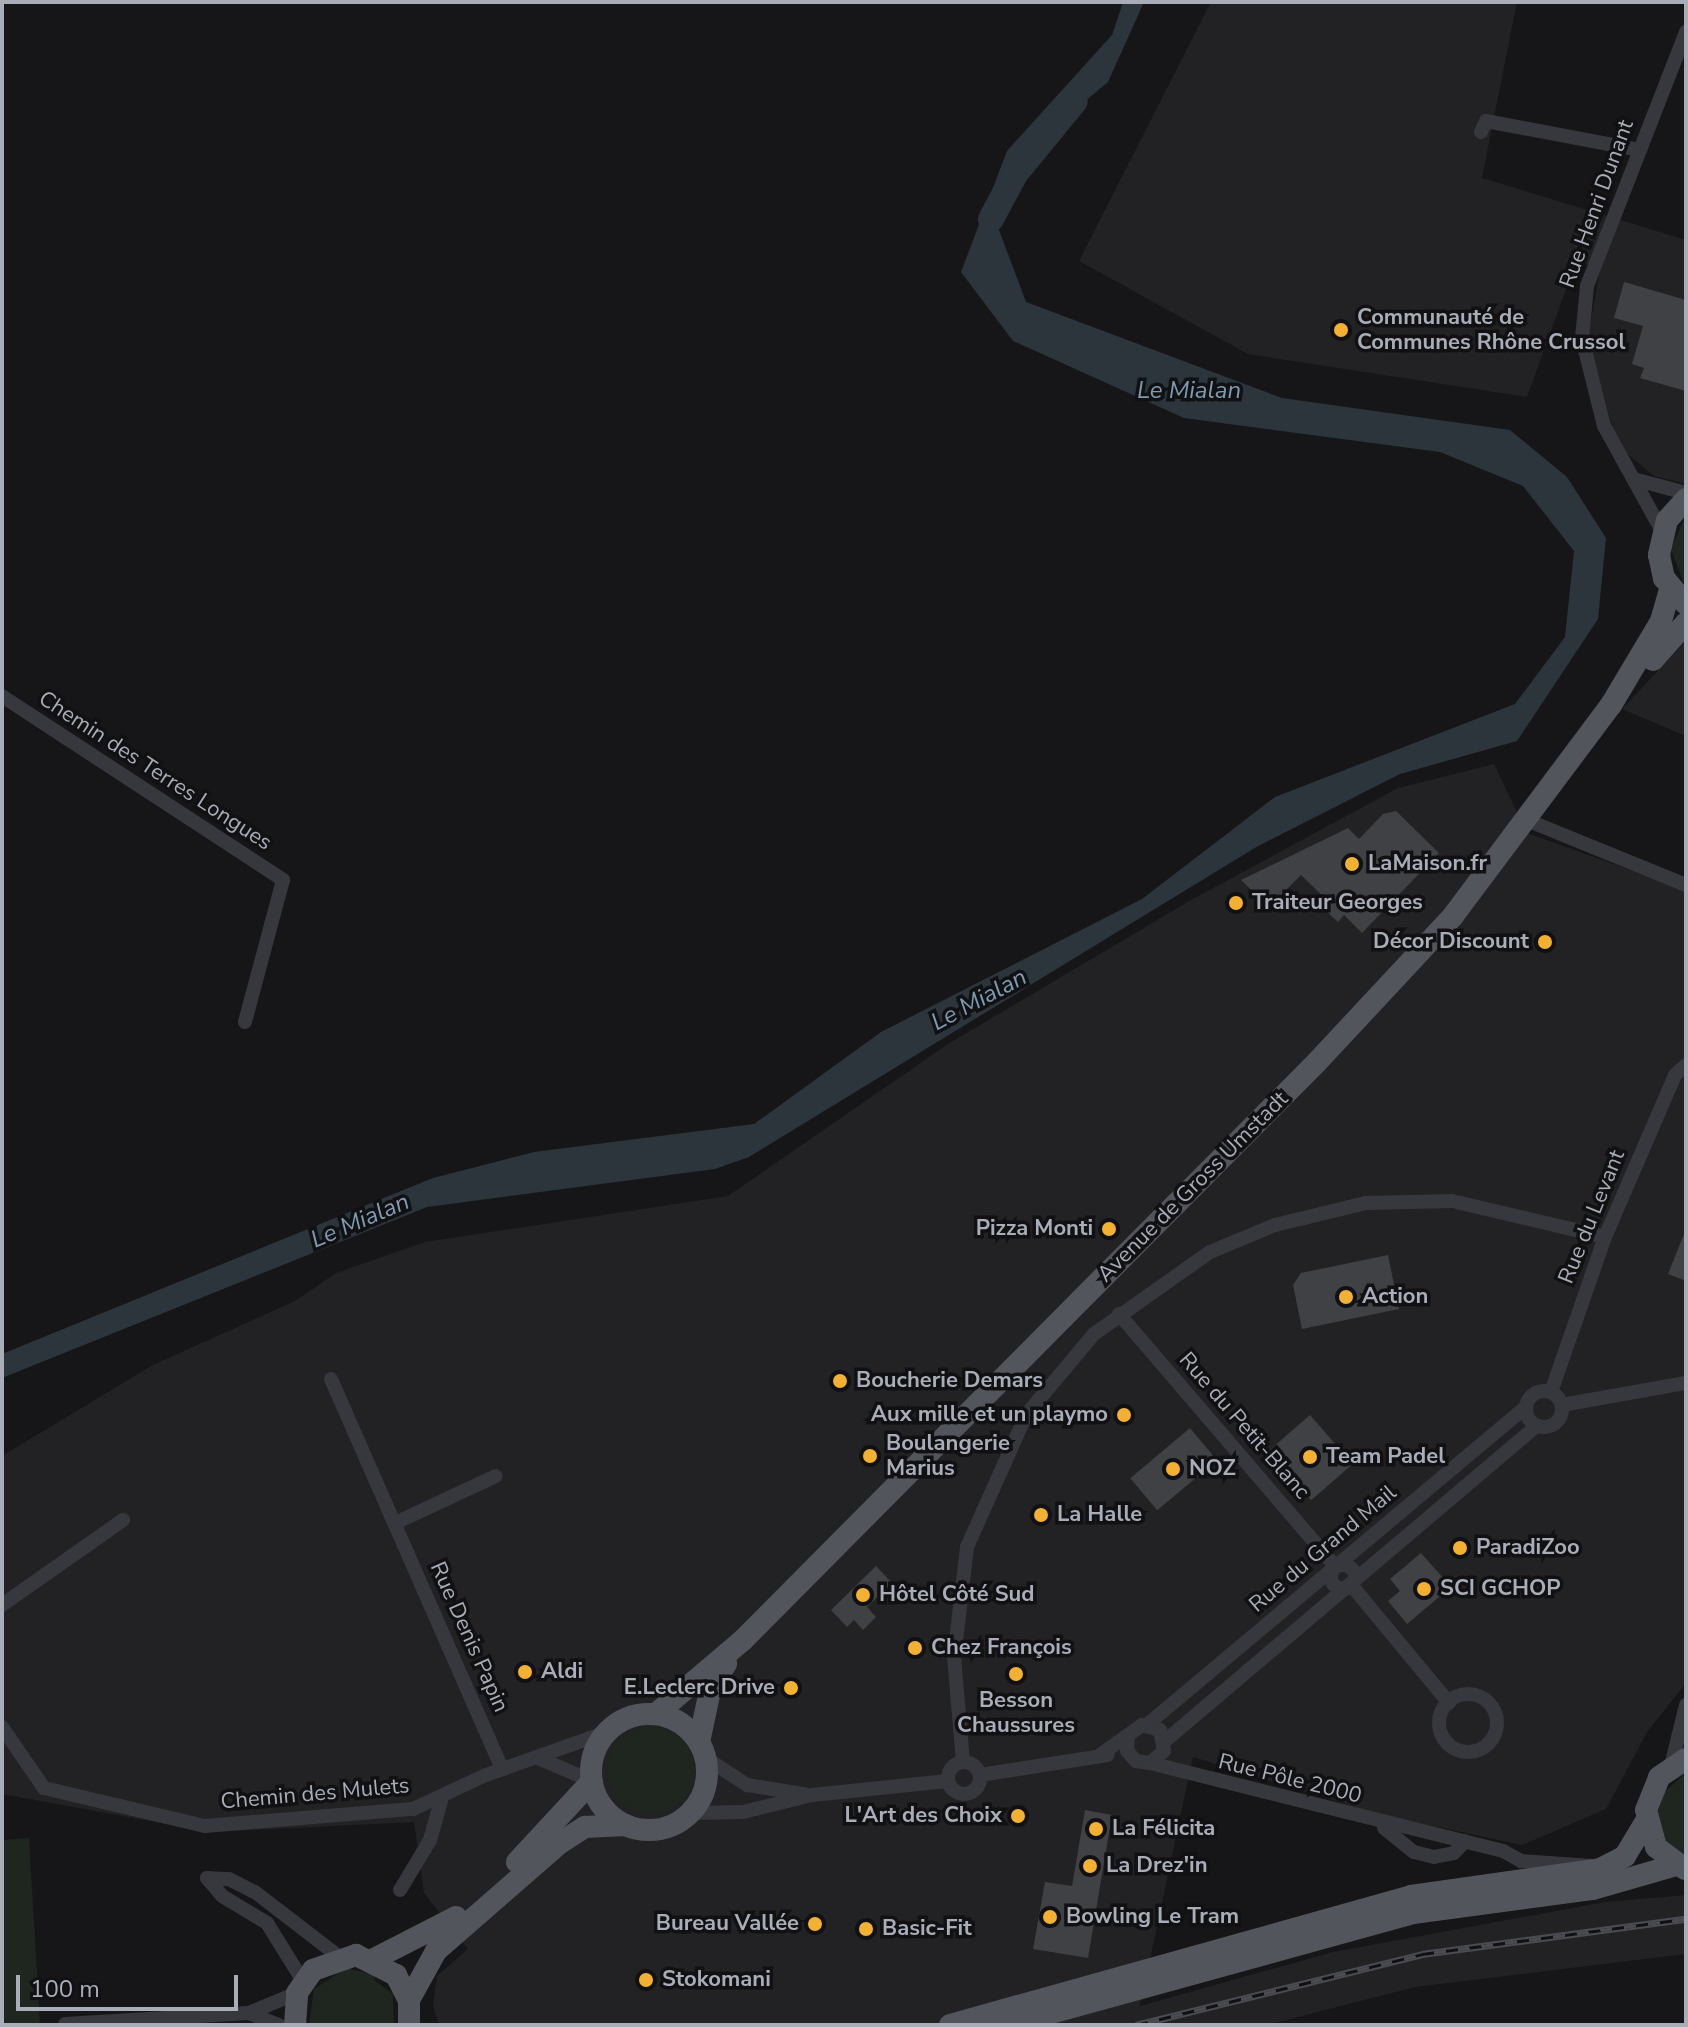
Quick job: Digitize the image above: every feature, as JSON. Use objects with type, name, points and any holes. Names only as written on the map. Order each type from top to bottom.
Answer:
[{"type":"main road","points":[[1678,596],[1659,555],[1662,531],[1686,499]]},
{"type":"main road","name":"Avenue de Gross Umstadt","points":[[1611,705],[1678,596]]},
{"type":"main road","name":"Avenue de Gross Umstadt","points":[[656,1714],[743,1640],[1317,1062],[1453,916],[1611,705],[1686,623]]},
{"type":"main road","name":"Avenue de Gross Umstadt","points":[[702,1750],[711,1686],[743,1640]]},
{"type":"main road","points":[[410,2018],[436,1951],[560,1843],[585,1827],[626,1825],[655,1830],[691,1813],[702,1797],[702,1750],[681,1723],[656,1714],[629,1717],[607,1732],[595,1755],[592,1781],[603,1807],[626,1825]]},
{"type":"main road","points":[[950,2025],[1411,1896],[1600,1869],[1625,1856],[1646,1821],[1651,1789],[1678,1763]]},
{"type":"main road","points":[[295,2025],[300,1987],[338,1956],[374,1959],[453,1920],[592,1781]]},
{"type":"main road","points":[[1646,1821],[1656,1847],[1681,1867]]},
{"type":"main road","points":[[1007,2025],[1413,1913],[1593,1889],[1681,1867]]},
{"type":"main road","points":[[374,1959],[396,1975],[410,2018]]},
{"type":"street","name":"Rue Henri Dunant","points":[[1662,531],[1637,480],[1604,426],[1582,338],[1587,286],[1686,32]]},
{"type":"street","points":[[1481,132],[1486,121],[1558,143],[1639,150]]},
{"type":"street","points":[[1637,480],[1686,493]]},
{"type":"street","name":"Chemin des Terres Longues","points":[[2,696],[283,880],[245,1022]]},
{"type":"street","points":[[1524,819],[1686,885]]},
{"type":"street","name":"Rue du Levant","points":[[1551,1392],[1605,1237],[1675,1075],[1686,1065]]},
{"type":"street","points":[[1100,1755],[1128,1737],[1131,1757],[1100,1755],[980,1775],[963,1762],[954,1658],[967,1547],[1026,1415],[1119,1314],[1210,1252],[1275,1225],[1366,1203],[1452,1201],[1605,1237]]},
{"type":"street","name":"Rue du Petit-Blanc","points":[[1119,1314],[1336,1567],[1351,1568],[1352,1586]]},
{"type":"street","name":"Rue Denis Papin","points":[[331,1379],[502,1769]]},
{"type":"street","points":[[1562,1405],[1686,1383]]},
{"type":"street","points":[[1537,1426],[1526,1407],[1538,1391],[1551,1392],[1562,1405]]},
{"type":"street","points":[[1150,1763],[1166,1744],[1537,1426],[1557,1421],[1562,1405]]},
{"type":"street","name":"Rue du Grand Mail","points":[[1128,1737],[1148,1724],[1526,1407]]},
{"type":"street","points":[[395,1523],[496,1476]]},
{"type":"street","points":[[2,1605],[123,1520]]},
{"type":"street","points":[[1352,1586],[1449,1703]]},
{"type":"street","points":[[1469,1694],[1490,1704],[1497,1727],[1490,1742],[1468,1752],[1446,1742],[1440,1719],[1449,1703],[1469,1694]]},
{"type":"street","points":[[1678,1763],[1686,1705]]},
{"type":"street","name":"Rue Pôle 2000","points":[[1148,1724],[1190,1774]]},
{"type":"street","name":"Chemin des Mulets","points":[[2,1727],[44,1788],[185,1824],[377,1815],[441,1801],[502,1769],[607,1732]]},
{"type":"street","points":[[702,1750],[747,1785],[812,1795]]},
{"type":"street","points":[[534,1757],[561,1762],[592,1781]]},
{"type":"street","name":"Rue Pôle 2000","points":[[1131,1757],[1381,1826],[1465,1841],[1521,1861],[1578,1862],[1600,1869]]},
{"type":"street","points":[[947,1781],[951,1768],[963,1762]]},
{"type":"street","points":[[691,1813],[743,1812],[812,1795],[947,1781],[963,1795],[978,1787],[980,1775]]},
{"type":"street","points":[[400,1890],[430,1840],[441,1801]]},
{"type":"street","name":"Rue Pôle 2000","points":[[1381,1826],[1414,1852],[1434,1857],[1454,1853],[1465,1841]]},
{"type":"street","points":[[65,2024],[249,2013],[300,1987],[267,1923],[222,1896],[207,1878],[229,1879],[255,1892],[338,1956]]},
{"type":"street","points":[[249,2013],[279,2025]]},
{"type":"shaded area","points":[[1211,2],[1517,2],[1482,178],[1686,240],[1686,484],[1654,476],[1623,450],[1613,430],[1588,336],[1600,271],[1577,259],[1527,397],[1248,354],[1079,261]]},
{"type":"shaded area","points":[[1686,515],[1686,589],[1671,549]]},
{"type":"shaded area","points":[[1686,641],[1686,736],[1622,709]]},
{"type":"shaded area","points":[[1494,764],[1527,833],[1686,890],[1686,1683],[1647,1732],[1606,1809],[1522,1845],[1377,1814],[1193,1757],[1140,2006],[1333,1952],[1605,1902],[1686,1895],[1686,1954],[1415,1987],[1267,2025],[439,2025],[433,2006],[437,1976],[468,1949],[424,1893],[414,1822],[211,1832],[2,1794],[2,1456],[153,1365],[295,1301],[336,1273],[425,1242],[728,1196],[948,1044],[1191,900],[1398,788]]},
{"type":"shaded area","points":[[642,1726],[660,1726],[676,1733],[688,1745],[695,1761],[695,1779],[688,1795],[676,1807],[660,1814],[642,1814],[626,1807],[614,1795],[607,1779],[607,1761],[614,1745],[626,1733]]},
{"type":"shaded area","points":[[1686,1773],[1686,1857],[1665,1840],[1657,1817],[1663,1793]]},
{"type":"shaded area","points":[[29,1838],[40,2025],[2,2025],[2,1840]]},
{"type":"shaded area","points":[[346,1968],[376,1975],[374,1980],[393,1994],[394,2025],[309,2025],[314,1989]]},
{"type":"water","name":"Le Mialan","points":[[1123,2],[1144,2],[1108,82],[1041,138],[1009,182],[999,230],[1026,302],[1282,398],[1510,430],[1567,477],[1606,538],[1598,619],[1517,741],[1400,774],[1258,846],[749,1157],[715,1169],[427,1207],[2,1378],[2,1354],[433,1178],[534,1152],[754,1124],[881,1032],[1142,899],[1275,797],[1515,704],[1565,637],[1574,551],[1523,486],[1440,452],[1184,418],[1013,341],[961,272],[1007,151],[1112,35]]},
{"type":"building","points":[[1624,282],[1686,300],[1686,391],[1640,378],[1644,368],[1632,364],[1643,326],[1614,318]]},
{"type":"building","name":"LaMaison.fr","points":[[1396,811],[1439,853],[1362,933],[1344,915],[1338,922],[1324,909],[1330,903],[1301,875],[1269,907],[1241,880],[1348,828],[1359,839],[1383,814]]},
{"type":"building","points":[[1686,1229],[1686,1281],[1668,1274]]},
{"type":"building","name":"Action","points":[[1388,1255],[1399,1309],[1302,1329],[1293,1285],[1301,1273]]},
{"type":"building","name":"Team Padel","points":[[1310,1415],[1353,1464],[1311,1500],[1268,1451]]},
{"type":"building","name":"NOZ","points":[[1190,1428],[1217,1460],[1157,1510],[1130,1478]]},
{"type":"building","name":"SCI GCHOP","points":[[1421,1553],[1451,1587],[1407,1624],[1388,1601],[1400,1591],[1390,1579]]},
{"type":"building","name":"Hôtel Côté Sud","points":[[876,1566],[892,1583],[867,1607],[876,1617],[863,1630],[854,1620],[847,1627],[831,1610]]},
{"type":"building","points":[[1085,1810],[1112,1815],[1088,1958],[1033,1949],[1045,1882],[1072,1886]]},
{"type":"waterway","name":"Le Mialan","points":[[991,219],[1015,174],[1075,101]]},
{"type":"railway","points":[[1136,2025],[1422,1954],[1686,1919]]},
{"type":"place","name":"Communauté de Communes Rhône Crussol","points":[[1341,330]]},
{"type":"place","name":"LaMaison.fr","points":[[1352,864]]},
{"type":"place","name":"Traiteur Georges","points":[[1236,903]]},
{"type":"place","name":"Décor Discount","points":[[1545,942]]},
{"type":"place","name":"Pizza Monti","points":[[1109,1229]]},
{"type":"place","name":"Action","points":[[1346,1297]]},
{"type":"place","name":"Boucherie Demars","points":[[840,1381]]},
{"type":"place","name":"Aux mille et un playmo","points":[[1124,1415]]},
{"type":"place","name":"Boulangerie Marius","points":[[870,1456]]},
{"type":"place","name":"Team Padel","points":[[1310,1457]]},
{"type":"place","name":"NOZ","points":[[1173,1469]]},
{"type":"place","name":"La Halle","points":[[1041,1515]]},
{"type":"place","name":"ParadiZoo","points":[[1460,1548]]},
{"type":"place","name":"SCI GCHOP","points":[[1424,1589]]},
{"type":"place","name":"Hôtel Côté Sud","points":[[863,1595]]},
{"type":"place","name":"Chez François","points":[[915,1648]]},
{"type":"place","name":"Aldi","points":[[525,1672]]},
{"type":"place","name":"Besson Chaussures","points":[[1016,1674]]},
{"type":"place","name":"E.Leclerc Drive","points":[[791,1688]]},
{"type":"place","name":"L'Art des Choix","points":[[1018,1816]]},
{"type":"place","name":"La Félicita","points":[[1096,1829]]},
{"type":"place","name":"La Drez'in","points":[[1090,1866]]},
{"type":"place","name":"Bowling Le Tram","points":[[1050,1917]]},
{"type":"place","name":"Bureau Vallée","points":[[815,1924]]},
{"type":"place","name":"Basic-Fit","points":[[866,1929]]},
{"type":"place","name":"Stokomani","points":[[646,1980]]}]
